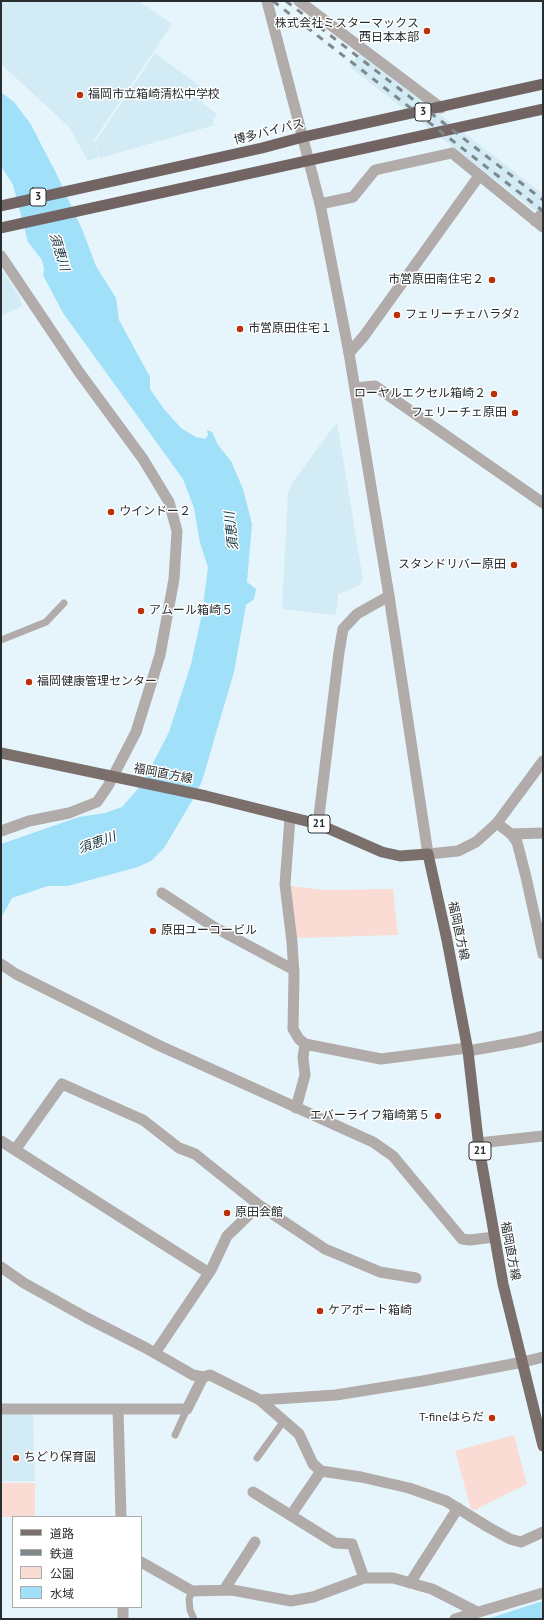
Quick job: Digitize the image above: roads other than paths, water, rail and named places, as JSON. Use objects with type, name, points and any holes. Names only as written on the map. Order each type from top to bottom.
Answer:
[{"type":"highway","name":"博多バイパス","points":[[1,206],[543,84]]},
{"type":"highway","name":"3","points":[[4,228],[543,109]]},
{"type":"main road","name":"福岡直方線","points":[[1,753],[206,796],[318,824],[382,852],[400,856],[428,854],[447,940],[467,1049],[479,1143],[503,1284],[543,1446]]},
{"type":"street","points":[[267,1],[320,204],[349,353],[389,596],[428,854],[458,851],[476,842],[497,823],[543,761]]},
{"type":"street","points":[[299,1],[441,108]]},
{"type":"street","points":[[320,204],[353,197],[374,170],[452,153],[539,224],[543,213]]},
{"type":"street","points":[[349,353],[364,336],[479,176]]},
{"type":"street","points":[[1,256],[79,372],[143,459],[168,502],[177,531],[174,579],[160,655],[136,732],[108,786],[97,802],[69,813],[29,821],[1,831]]},
{"type":"street","points":[[354,388],[374,386],[543,503]]},
{"type":"street","points":[[318,824],[343,629],[357,614],[389,596]]},
{"type":"street","points":[[290,818],[285,884],[294,970],[293,1029],[299,1039],[305,1044],[381,1059],[524,1041],[543,1036]]},
{"type":"street","points":[[497,823],[511,834],[517,842],[543,954]]},
{"type":"street","points":[[511,834],[543,833]]},
{"type":"street","points":[[162,893],[214,927],[294,970]]},
{"type":"street","points":[[1,964],[16,974],[158,1046],[373,1142],[393,1156],[462,1239],[470,1240],[494,1237]]},
{"type":"street","points":[[296,1108],[305,1075],[303,1058],[305,1044]]},
{"type":"street","points":[[15,1150],[62,1084],[143,1120],[178,1148],[195,1154],[259,1206],[325,1249],[380,1272],[416,1278]]},
{"type":"street","points":[[479,1143],[543,1136]]},
{"type":"street","points":[[1,1141],[101,1203],[209,1273]]},
{"type":"street","points":[[155,1353],[209,1273],[227,1236],[259,1206]]},
{"type":"street","points":[[1,1267],[24,1283],[73,1311],[155,1353],[193,1375],[203,1377],[210,1375],[260,1400],[283,1422],[299,1434],[313,1464],[321,1470],[410,1488],[446,1501],[510,1539],[521,1542],[543,1532]]},
{"type":"street","points":[[260,1400],[336,1395],[423,1381],[523,1362],[543,1356]]},
{"type":"street","points":[[1,1409],[187,1409],[203,1377]]},
{"type":"street","points":[[118,1409],[121,1516]]},
{"type":"street","points":[[291,1515],[321,1470]]},
{"type":"street","points":[[253,1492],[335,1543],[352,1544],[364,1578]]},
{"type":"street","points":[[410,1583],[458,1508]]},
{"type":"street","points":[[224,1590],[255,1542]]},
{"type":"street","points":[[142,1563],[192,1591],[232,1590],[291,1601],[313,1597],[364,1578],[393,1578],[432,1589],[477,1612]]},
{"type":"street","points":[[455,1619],[543,1593]]},
{"type":"street","points":[[123,1608],[124,1619]]},
{"type":"lane","points":[[1,640],[46,622],[64,603]]},
{"type":"lane","points":[[175,1435],[187,1409]]},
{"type":"lane","points":[[257,1458],[283,1422]]},
{"type":"lane","points":[[192,1591],[189,1599],[190,1610],[194,1619]]},
{"type":"water","name":"須恵川","points":[[1,92],[14,102],[30,123],[56,173],[82,229],[96,266],[116,298],[119,320],[150,377],[150,389],[164,409],[181,428],[196,437],[205,439],[208,435],[207,430],[212,432],[218,445],[231,461],[243,489],[252,524],[247,582],[256,589],[254,599],[246,605],[234,672],[202,781],[164,848],[151,861],[138,867],[68,886],[48,886],[12,898],[1,918],[1,844],[79,817],[105,813],[122,807],[137,790],[150,769],[169,732],[191,664],[202,614],[208,567],[200,543],[194,508],[183,479],[63,313],[43,275],[44,269],[42,260],[28,242],[13,185],[1,166]]},
{"type":"water","points":[[543,1601],[543,1619],[487,1619]]},
{"type":"railway","points":[[273,1],[543,211]]},
{"type":"railway","points":[[286,1],[543,200]]},
{"type":"place","name":"株式会社ミスターマックス 西日本本部","points":[[427,31]]},
{"type":"place","name":"福岡市立箱崎清松中学校","points":[[80,95]]},
{"type":"place","name":"市営原田南住宅２","points":[[492,280]]},
{"type":"place","name":"フェリーチェハラダ2","points":[[397,315]]},
{"type":"place","name":"市営原田住宅１","points":[[240,329]]},
{"type":"place","name":"ローヤルエクセル箱崎２","points":[[494,394]]},
{"type":"place","name":"フェリーチェ原田","points":[[515,413]]},
{"type":"place","name":"ウインドー２","points":[[111,512]]},
{"type":"place","name":"スタンドリバー原田","points":[[514,565]]},
{"type":"place","name":"アムール箱崎５","points":[[141,611]]},
{"type":"place","name":"福岡健康管理センター","points":[[29,682]]},
{"type":"place","name":"原田ユーコービル","points":[[153,931]]},
{"type":"place","name":"エバーライフ箱崎第５","points":[[438,1116]]},
{"type":"place","name":"原田会館","points":[[227,1213]]},
{"type":"place","name":"ケアポート箱崎","points":[[320,1311]]},
{"type":"place","name":"T-fineはらだ","points":[[492,1418]]},
{"type":"place","name":"ちどり保育園","points":[[16,1458]]}]
